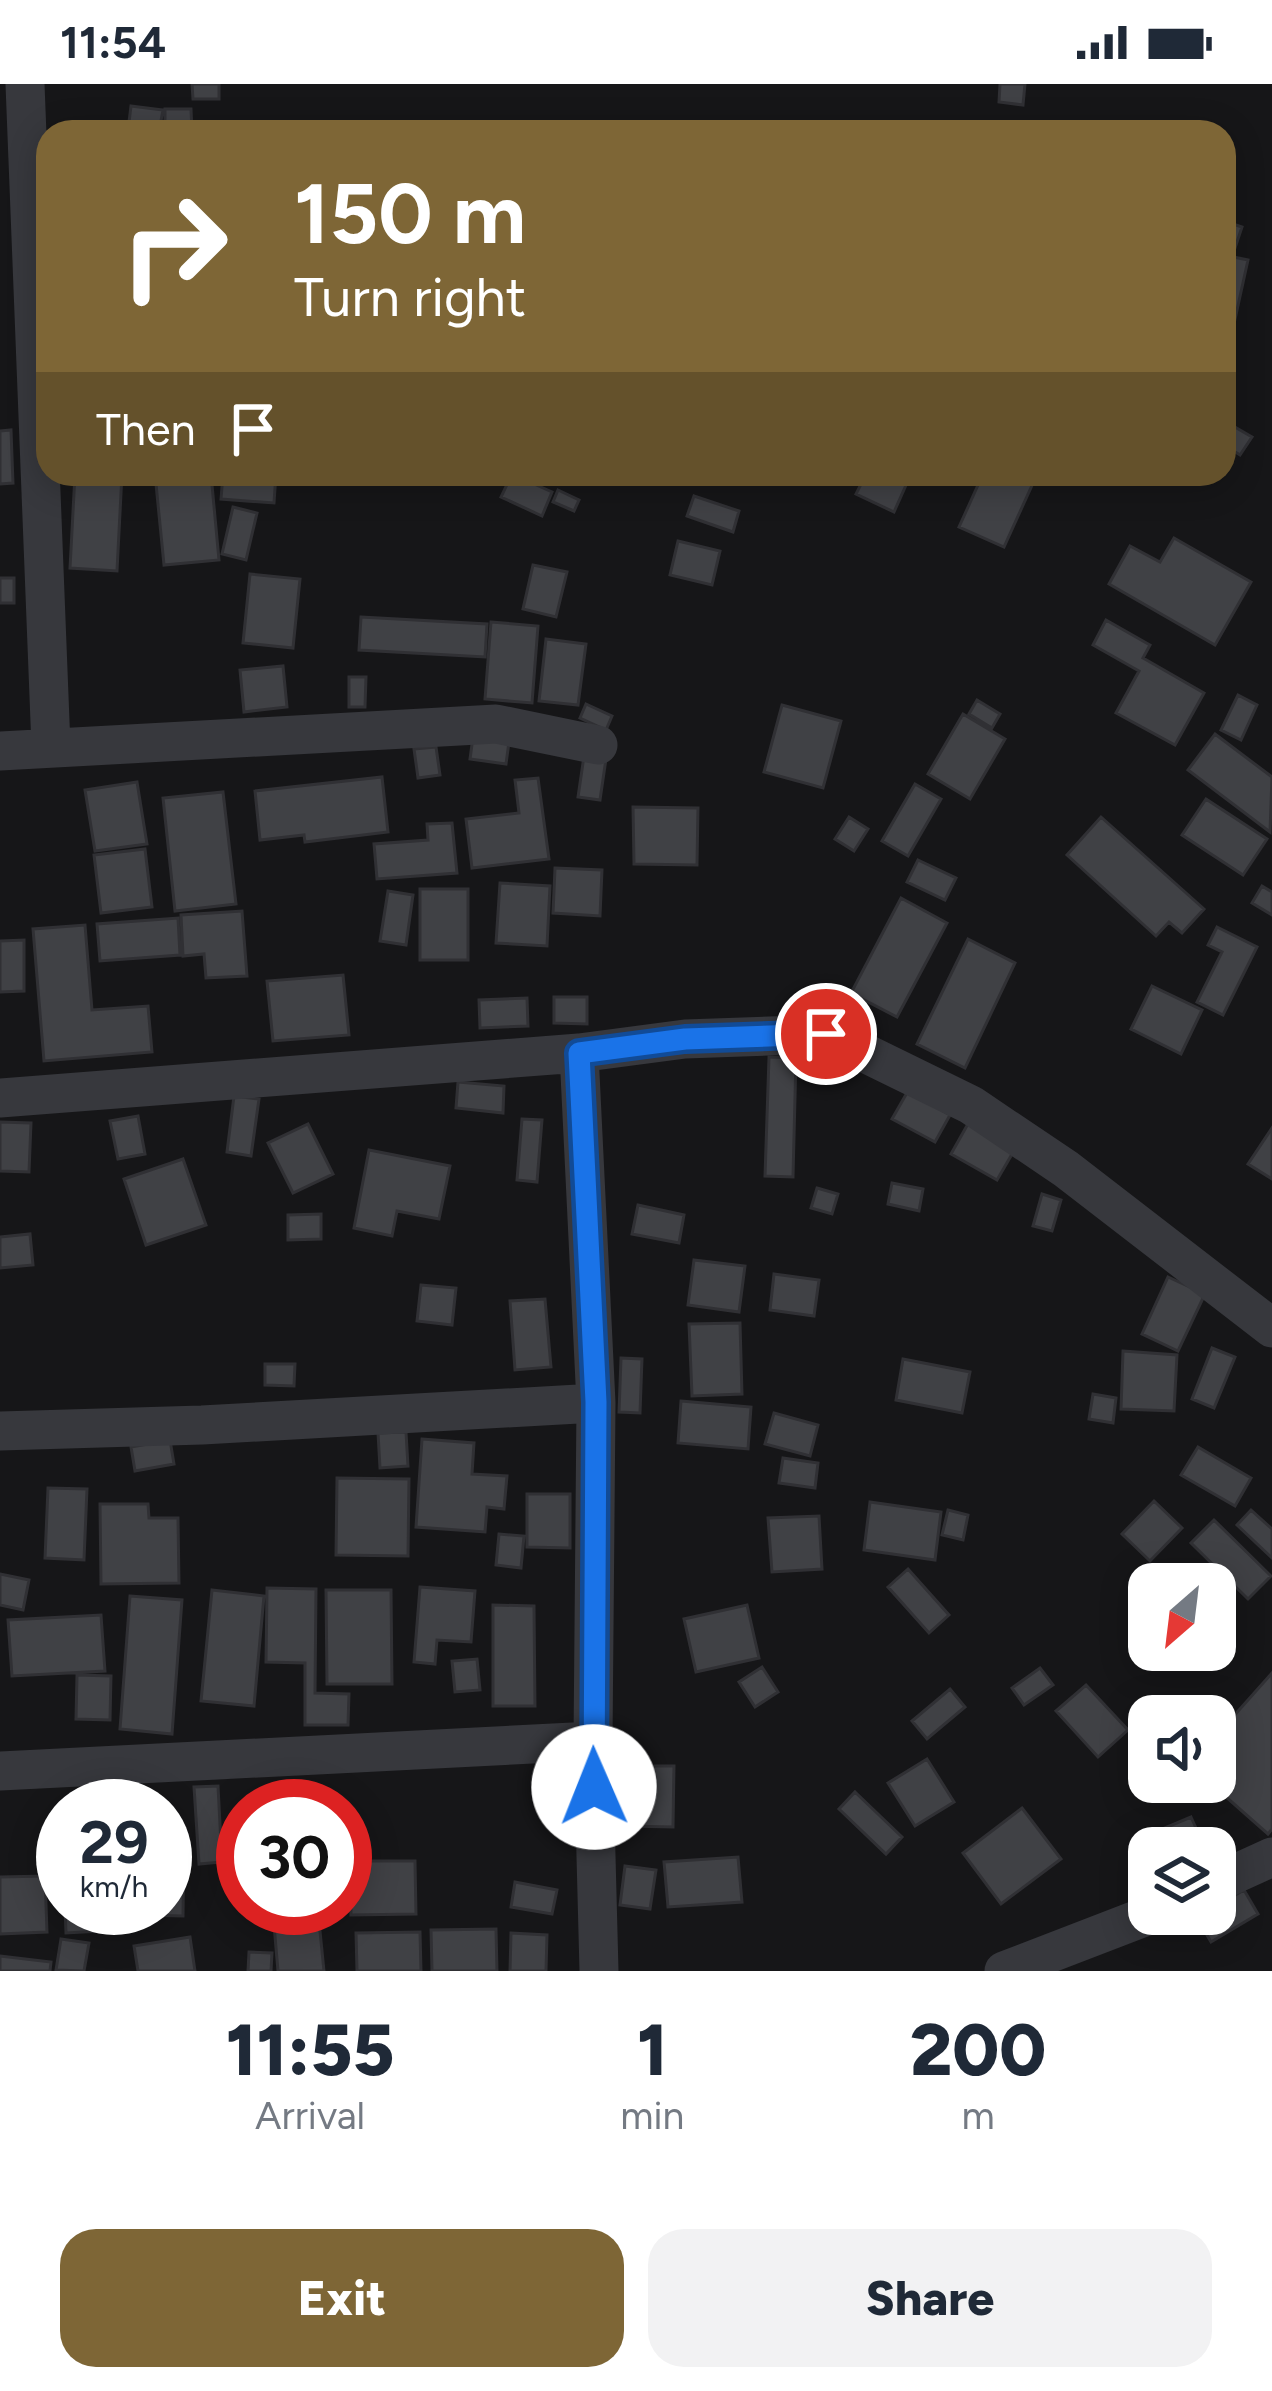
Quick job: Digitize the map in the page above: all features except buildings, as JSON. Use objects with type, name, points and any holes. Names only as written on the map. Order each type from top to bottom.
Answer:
[{"type":"street","points":[[25,84],[36,364]]},
{"type":"street","points":[[41,486],[51,747]]},
{"type":"street","points":[[0,751],[496,724],[598,745]]},
{"type":"street","points":[[0,1098],[579,1053],[685,1039],[826,1034],[971,1105],[1066,1169],[1272,1328]]},
{"type":"street","points":[[579,1053],[596,1402],[593,1741],[598,1971]]},
{"type":"street","points":[[0,1430],[202,1425],[596,1402]]},
{"type":"street","points":[[0,1771],[593,1741]]},
{"type":"street","points":[[1236,1873],[1272,1857]]},
{"type":"street","points":[[1004,1971],[1128,1923]]},
{"type":"route","points":[[594,1787],[596,1402],[579,1053],[685,1039],[826,1034]]}]
